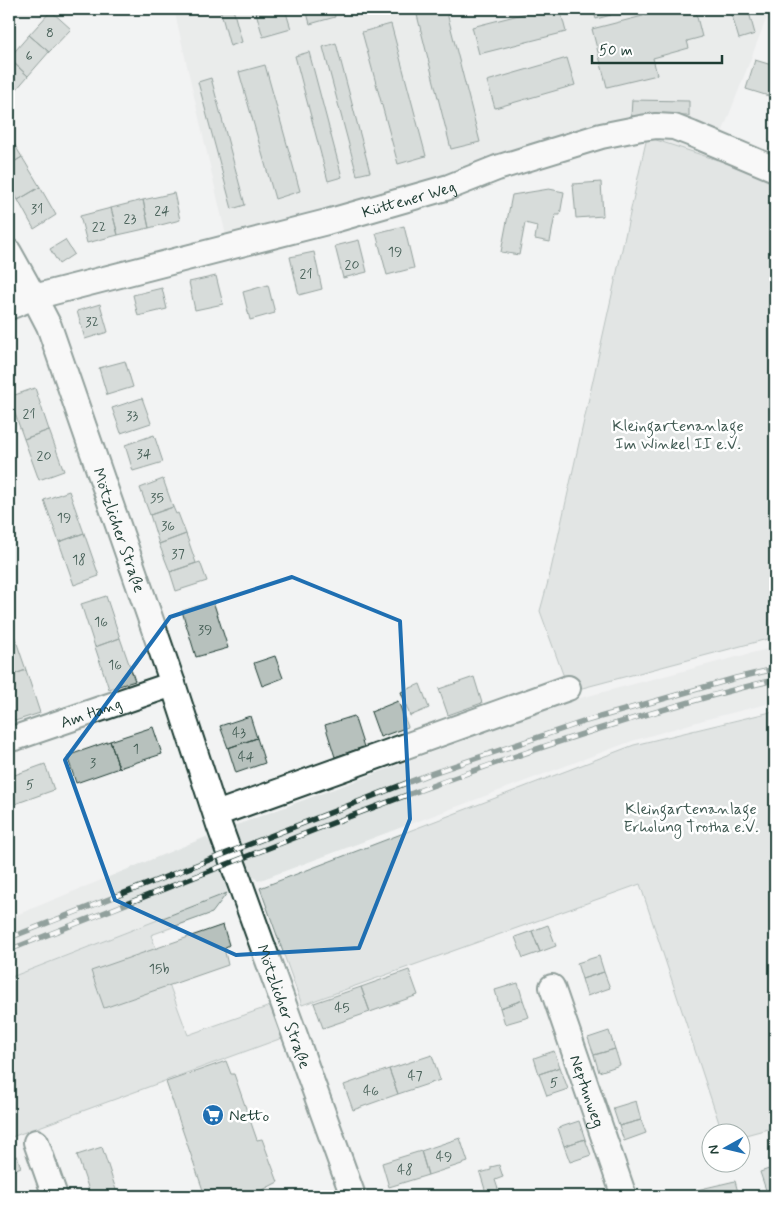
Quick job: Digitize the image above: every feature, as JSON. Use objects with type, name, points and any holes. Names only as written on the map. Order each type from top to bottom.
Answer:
[{"type":"street","name":"Küttener Weg","points":[[34,297],[327,222],[449,187],[497,168],[601,136],[641,128],[656,126],[674,127],[775,169]]},
{"type":"street","name":"Mötzlicher Straße","points":[[9,252],[49,326],[216,814],[353,1196]]},
{"type":"street","points":[[9,307],[34,297]]},
{"type":"street","name":"Am Hang","points":[[9,738],[15,738],[173,684]]},
{"type":"street","points":[[216,814],[568,688]]},
{"type":"street","name":"Neptunweg","points":[[552,987],[624,1196]]},
{"type":"street","points":[[36,1142],[56,1196]]},
{"type":"highlighted area","points":[[292,577],[400,621],[410,819],[359,948],[236,955],[115,900],[65,760],[170,617]]},
{"type":"shaded area","points":[[174,9],[770,9],[712,159],[647,137],[506,180],[227,240]]},
{"type":"shaded area","points":[[775,647],[775,702],[632,741],[258,881],[244,867],[225,874],[227,893],[9,978],[9,918],[206,837],[215,848],[234,841],[234,826],[573,700]]},
{"type":"green space","name":"Kleingartenanlage Im Winkel II e.V.","points":[[647,137],[775,179],[775,637],[571,691],[568,688],[540,611],[549,578]]},
{"type":"green space","name":"Kleingartenanlage Erholung Trotha e.V.","points":[[775,711],[775,1127],[752,1133],[752,1122],[719,1122],[640,884],[302,1005],[260,888],[634,745]]},
{"type":"green space","points":[[227,893],[212,913],[151,935],[183,1022],[188,1035],[270,1006],[282,1038],[9,1138],[9,978]]},
{"type":"building","points":[[220,9],[233,9],[242,42],[230,46]]},
{"type":"building","points":[[255,9],[285,9],[291,29],[263,37]]},
{"type":"building","points":[[306,9],[333,9],[335,17],[310,24]]},
{"type":"building","points":[[352,9],[376,9],[353,15]]},
{"type":"building","points":[[446,9],[480,142],[451,149],[417,15]]},
{"type":"building","points":[[542,9],[560,9],[566,32],[479,54],[472,27]]},
{"type":"building","points":[[593,9],[609,9],[611,15],[596,19]]},
{"type":"building","points":[[670,9],[681,9],[682,11],[695,9],[702,37],[687,41],[689,48],[653,58],[657,75],[607,87],[592,29]]},
{"type":"building","points":[[730,9],[748,9],[755,34],[739,39]]},
{"type":"building","points":[[51,11],[71,29],[49,52],[29,35]]},
{"type":"building","points":[[391,24],[426,156],[398,164],[362,32]]},
{"type":"building","points":[[29,35],[49,52],[28,76],[9,58]]},
{"type":"building","points":[[336,43],[370,172],[357,175],[323,47]]},
{"type":"building","points":[[309,52],[342,177],[328,181],[295,56]]},
{"type":"building","points":[[567,58],[575,85],[495,108],[487,81]]},
{"type":"building","points":[[9,59],[28,76],[9,98]]},
{"type":"building","points":[[755,60],[775,66],[775,98],[746,89]]},
{"type":"building","points":[[265,65],[300,191],[275,199],[239,72]]},
{"type":"building","points":[[211,78],[245,205],[232,209],[198,82]]},
{"type":"building","points":[[632,100],[689,101],[689,116],[631,116]]},
{"type":"building","points":[[9,136],[22,157],[9,165]]},
{"type":"building","points":[[22,157],[40,187],[18,200],[9,185],[9,165]]},
{"type":"building","points":[[601,182],[603,216],[576,218],[573,184]]},
{"type":"building","points":[[40,187],[56,215],[34,229],[18,200]]},
{"type":"building","points":[[549,189],[564,192],[560,215],[555,215],[550,242],[535,239],[537,226],[525,223],[519,255],[501,252],[512,195]]},
{"type":"building","points":[[174,193],[180,220],[149,228],[143,200]]},
{"type":"building","points":[[143,200],[149,228],[118,235],[111,208]]},
{"type":"building","points":[[111,208],[118,235],[87,243],[80,216]]},
{"type":"building","points":[[404,226],[414,268],[387,275],[376,233]]},
{"type":"building","points":[[65,240],[74,254],[59,264],[50,249]]},
{"type":"building","points":[[359,240],[367,272],[343,278],[335,246]]},
{"type":"building","points":[[314,252],[322,289],[299,295],[290,257]]},
{"type":"building","points":[[216,276],[223,304],[195,310],[189,282]]},
{"type":"building","points":[[268,285],[275,313],[250,320],[243,292]]},
{"type":"building","points":[[162,288],[167,309],[138,316],[133,295]]},
{"type":"building","points":[[100,304],[108,332],[85,339],[77,311]]},
{"type":"building","points":[[125,361],[133,387],[107,395],[99,368]]},
{"type":"building","points":[[35,388],[49,430],[24,439],[9,397]]},
{"type":"building","points":[[142,398],[151,423],[121,433],[112,408]]},
{"type":"building","points":[[49,430],[64,471],[39,480],[24,439]]},
{"type":"building","points":[[154,435],[163,462],[133,471],[125,445]]},
{"type":"building","points":[[163,479],[173,507],[150,515],[140,488]]},
{"type":"building","points":[[69,491],[84,533],[59,542],[44,500]]},
{"type":"building","points":[[173,507],[176,514],[178,513],[186,534],[159,544],[150,515]]},
{"type":"building","points":[[84,533],[99,576],[74,585],[59,542]]},
{"type":"building","points":[[186,534],[196,563],[170,572],[159,544]]},
{"type":"building","points":[[200,562],[207,581],[176,591],[170,572]]},
{"type":"building","points":[[106,596],[120,638],[95,647],[81,604]]},
{"type":"building","points":[[213,601],[228,648],[196,657],[182,611]]},
{"type":"building","points":[[12,629],[26,670],[9,676],[9,630]]},
{"type":"building","points":[[120,638],[135,681],[109,689],[95,647]]},
{"type":"building","points":[[275,656],[283,678],[262,686],[254,663]]},
{"type":"building","points":[[26,670],[40,713],[15,721],[9,704],[9,676]]},
{"type":"building","points":[[474,677],[482,703],[448,715],[439,689]]},
{"type":"building","points":[[420,684],[429,708],[410,716],[401,692]]},
{"type":"building","points":[[398,701],[408,727],[380,737],[371,712]]},
{"type":"building","points":[[250,716],[257,738],[228,748],[220,726]]},
{"type":"building","points":[[354,716],[364,747],[335,757],[325,725]]},
{"type":"building","points":[[153,727],[162,754],[119,768],[110,741]]},
{"type":"building","points":[[257,738],[265,763],[236,773],[228,748]]},
{"type":"building","points":[[110,741],[119,768],[76,783],[67,756]]},
{"type":"building","points":[[45,764],[54,790],[12,805],[9,797],[9,777]]},
{"type":"building","points":[[223,925],[229,945],[224,948],[228,965],[104,1008],[91,971]]},
{"type":"building","points":[[548,925],[556,946],[540,952],[532,931]]},
{"type":"building","points":[[532,931],[540,952],[523,958],[515,937]]},
{"type":"building","points":[[599,956],[604,972],[582,979],[577,963]]},
{"type":"building","points":[[409,970],[418,995],[370,1012],[361,987]]},
{"type":"building","points":[[604,972],[610,988],[587,996],[582,979]]},
{"type":"building","points":[[518,983],[523,1000],[500,1008],[495,990]]},
{"type":"building","points":[[361,987],[370,1012],[323,1028],[314,1003]]},
{"type":"building","points":[[523,1000],[529,1017],[505,1024],[500,1008]]},
{"type":"building","points":[[609,1031],[615,1049],[594,1055],[588,1038]]},
{"type":"building","points":[[615,1049],[620,1065],[599,1072],[594,1055]]},
{"type":"building","points":[[554,1051],[560,1067],[539,1074],[534,1058]]},
{"type":"building","points":[[432,1055],[440,1080],[398,1094],[389,1069]]},
{"type":"building","name":"Netto","points":[[226,1061],[231,1074],[234,1074],[257,1140],[262,1139],[278,1182],[251,1196],[205,1196],[166,1082]]},
{"type":"building","points":[[560,1067],[568,1089],[547,1096],[539,1074]]},
{"type":"building","points":[[389,1069],[398,1094],[353,1110],[344,1085]]},
{"type":"building","points":[[636,1101],[641,1120],[619,1126],[613,1108]]},
{"type":"building","points":[[641,1120],[646,1133],[624,1141],[619,1126]]},
{"type":"building","points":[[579,1121],[585,1139],[564,1146],[558,1128]]},
{"type":"building","points":[[460,1138],[468,1162],[428,1175],[421,1151]]},
{"type":"building","points":[[585,1139],[591,1155],[570,1162],[564,1146]]},
{"type":"building","points":[[102,1147],[118,1196],[91,1196],[77,1155]]},
{"type":"building","points":[[421,1151],[428,1175],[389,1187],[382,1163]]},
{"type":"building","points":[[17,1156],[21,1167],[9,1172],[9,1159]]},
{"type":"building","points":[[499,1165],[503,1177],[495,1180],[499,1192],[487,1196],[480,1173],[491,1170],[491,1167]]},
{"type":"building","points":[[775,1167],[775,1196],[768,1196],[760,1172]]},
{"type":"building","points":[[735,1181],[739,1196],[685,1196],[684,1193]]},
{"type":"railway","points":[[9,938],[427,775],[586,721],[736,678],[775,669]]},
{"type":"railway","points":[[9,950],[317,829],[466,773],[618,723],[716,694],[775,680]]},
{"type":"place","name":"Netto","points":[[213,1115]]}]
